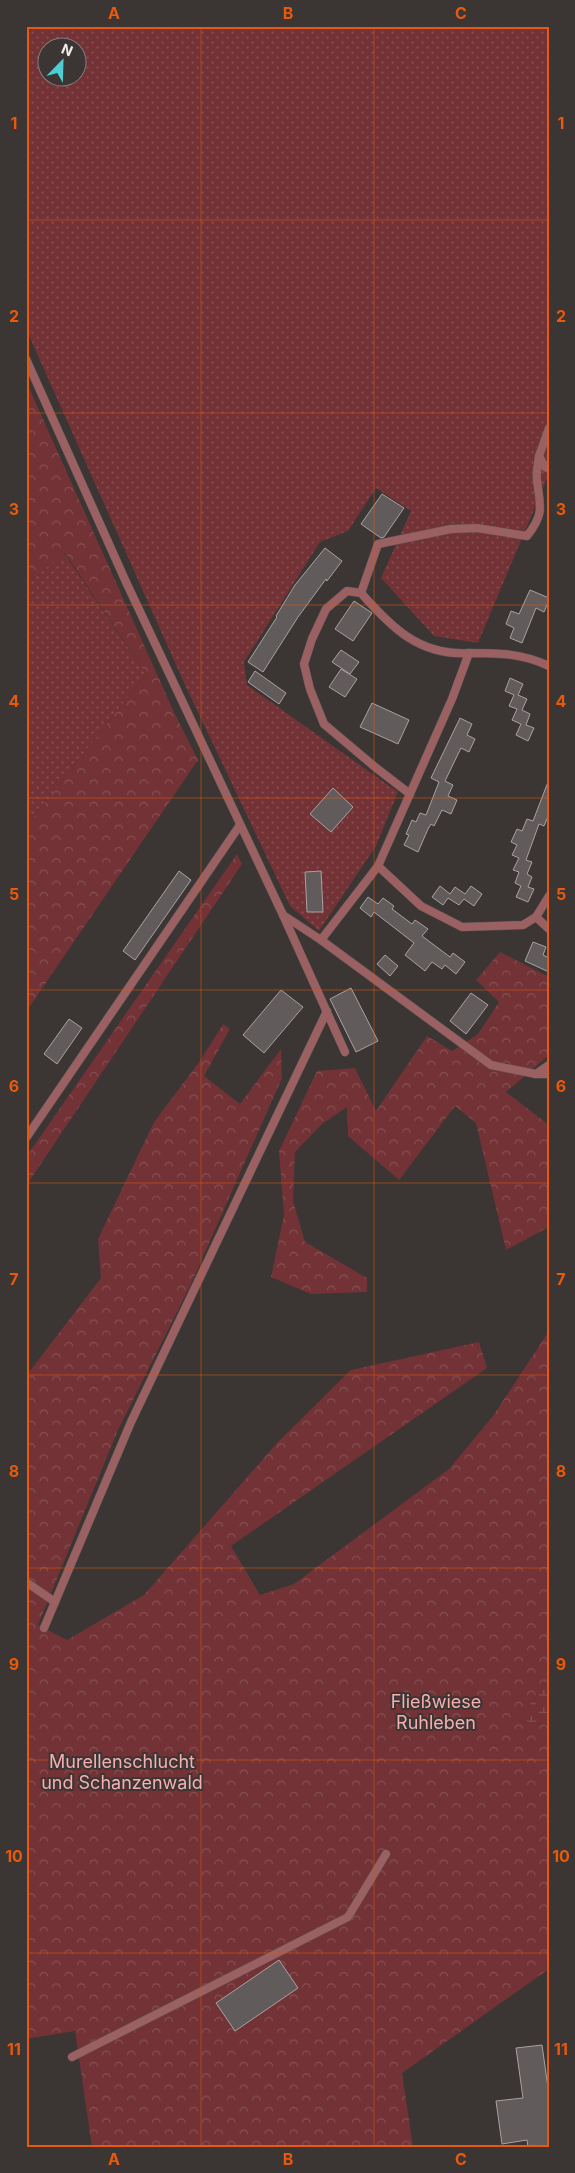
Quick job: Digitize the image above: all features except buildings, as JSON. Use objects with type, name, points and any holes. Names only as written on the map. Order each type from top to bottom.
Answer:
[{"type":"lane","points":[[26,359],[126,582],[346,1052]]},
{"type":"lane","points":[[360,593],[378,544],[451,530],[477,528],[527,536],[538,522],[541,502],[537,478],[539,456],[549,428]]},
{"type":"lane","points":[[539,456],[549,469]]},
{"type":"lane","points":[[410,794],[374,768],[324,724],[310,689],[304,664],[312,638],[326,609],[347,591],[360,593],[388,623],[407,637],[436,651],[452,654],[469,652],[501,653],[530,657],[549,666]]},
{"type":"lane","points":[[321,940],[378,866],[452,699],[469,652]]},
{"type":"lane","points":[[26,1138],[240,825]]},
{"type":"lane","points":[[378,866],[420,906],[462,927],[523,925],[536,917],[549,896]]},
{"type":"lane","points":[[283,915],[321,940],[491,1065],[536,1074],[549,1074]]},
{"type":"lane","points":[[536,917],[549,928]]},
{"type":"lane","points":[[44,1628],[131,1422],[327,1011]]},
{"type":"lane","points":[[536,1074],[549,1065]]},
{"type":"lane","points":[[26,1582],[55,1602]]},
{"type":"lane","points":[[72,2057],[348,1917],[386,1854]]},
{"type":"green space","points":[[26,26],[549,26],[549,474],[478,643],[434,636],[381,578],[411,511],[376,488],[348,531],[320,542],[244,662],[247,685],[398,792],[376,846],[319,931],[290,906],[185,685],[26,329]]},
{"type":"green space","points":[[26,381],[174,712],[198,760],[26,1012],[26,827],[146,674],[65,553],[26,584]]},
{"type":"green space","points":[[64,553],[146,674],[26,827],[26,584]]},
{"type":"green space","points":[[237,854],[242,864],[26,1186],[26,1157]]},
{"type":"green space","points":[[500,952],[549,977],[549,1055],[506,1092],[549,1125],[549,1227],[506,1250],[476,1123],[455,1106],[399,1180],[348,1136],[347,1107],[322,1124],[295,1152],[293,1201],[305,1242],[367,1278],[367,1292],[311,1294],[271,1277],[284,1215],[279,1151],[317,1071],[355,1068],[376,1111],[427,1036],[452,1051],[478,1034],[499,1002],[476,980]]},
{"type":"green space","points":[[223,1024],[230,1029],[204,1076],[240,1104],[281,1049],[282,1078],[191,1284],[118,1430],[38,1625],[67,1640],[144,1595],[278,1442],[351,1370],[479,1342],[487,1368],[231,1546],[260,1595],[294,1584],[449,1469],[493,1416],[549,1331],[549,1679],[518,1720],[549,1725],[549,1969],[402,2073],[413,2147],[92,2147],[75,2031],[26,2039],[26,1376],[101,1278],[98,1239],[154,1122],[200,1061]]},
{"type":"green space","points":[[549,1679],[549,1725],[518,1720]]},
{"type":"park label","name":"Fließwiese Ruhleben","points":[[436,1712]]},
{"type":"park label","name":"Murellenschlucht und Schanzenwald","points":[[122,1772]]}]
